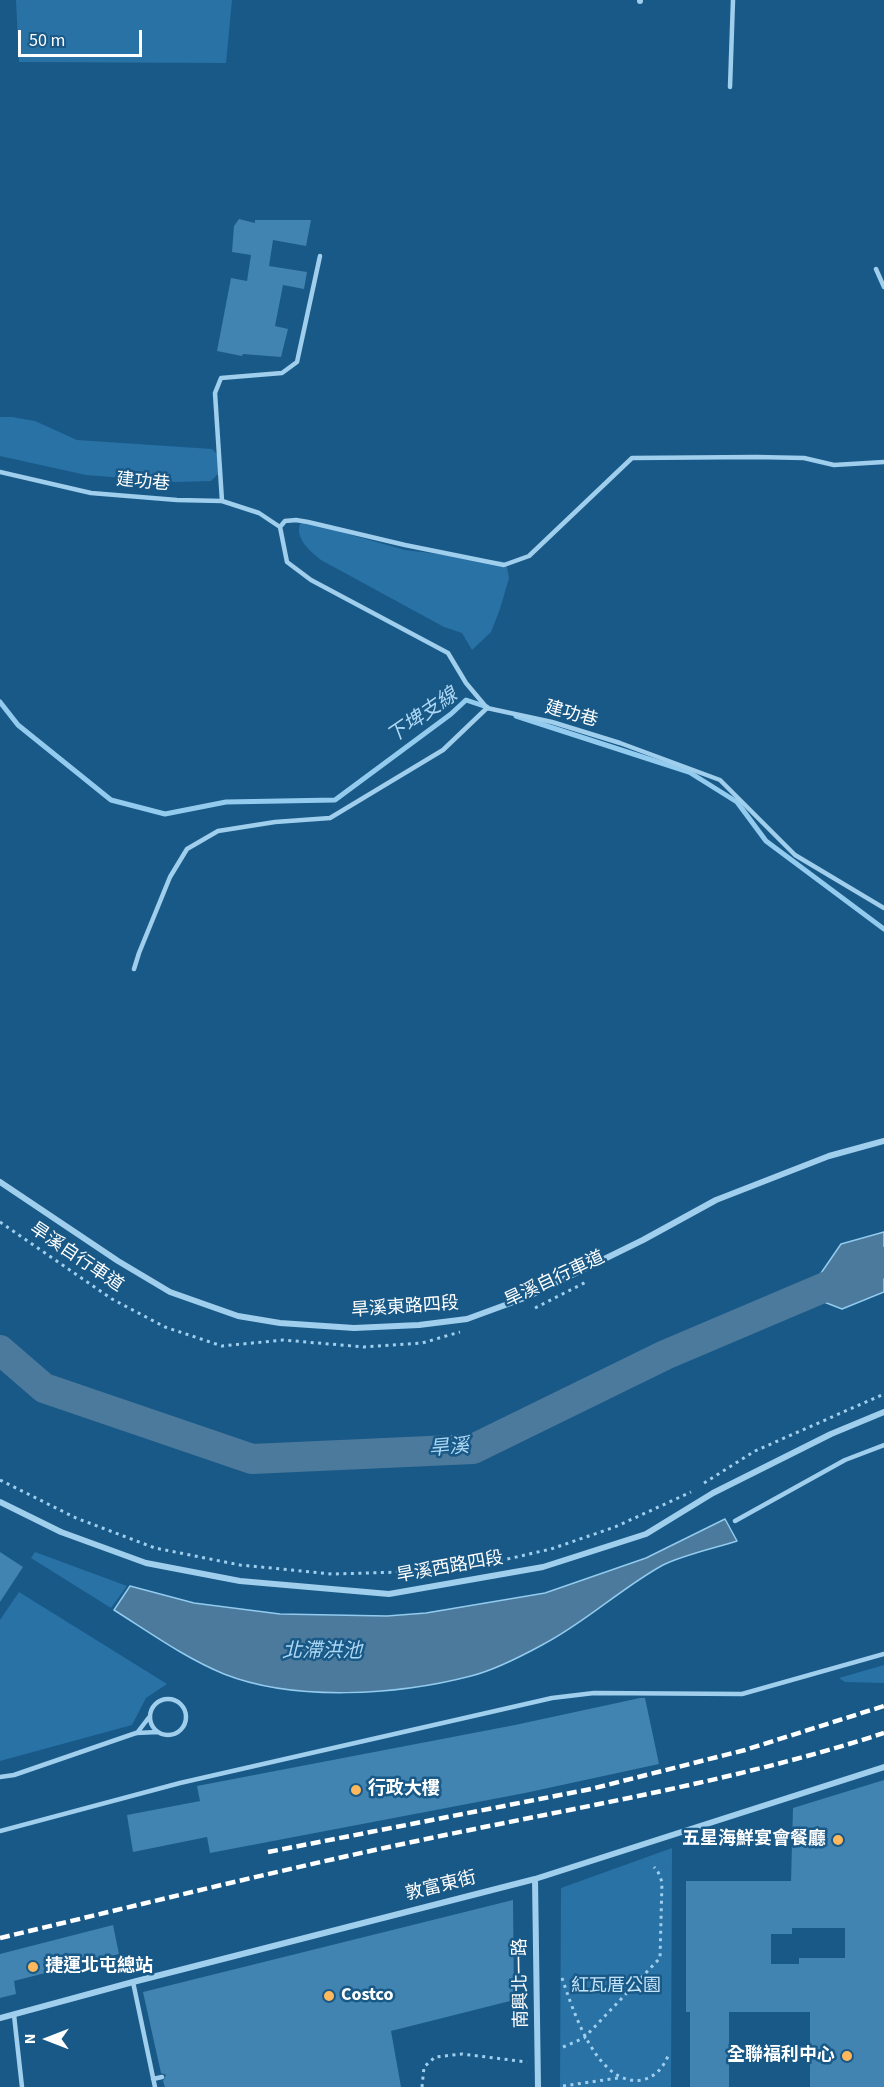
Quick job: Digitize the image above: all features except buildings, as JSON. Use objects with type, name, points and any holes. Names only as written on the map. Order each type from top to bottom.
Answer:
[{"type":"street","name":"旱溪東路四段","points":[[0,1182],[118,1261],[170,1292],[238,1316],[280,1323],[354,1328],[419,1325],[468,1319],[527,1297],[643,1240],[716,1200],[829,1156],[884,1141]]},
{"type":"street","name":"旱溪西路四段","points":[[0,1502],[61,1532],[146,1563],[240,1581],[389,1594],[543,1567],[646,1534],[713,1493],[831,1434],[884,1412]]},
{"type":"street","name":"敦富東街","points":[[0,2018],[535,1879],[884,1767]]},
{"type":"street","name":"南興北一路","points":[[535,1879],[537,2087]]},
{"type":"lane","points":[[729,87],[733,0]]},
{"type":"lane","points":[[222,501],[215,393],[222,378],[282,373],[297,362],[320,256]]},
{"type":"lane","points":[[876,269],[884,287]]},
{"type":"lane","points":[[134,969],[170,877],[187,849],[218,831],[274,822],[330,818],[443,750],[487,708],[466,683],[448,653],[311,580],[287,562],[280,527],[285,521],[302,521],[504,565],[529,556],[632,458],[804,458],[834,465],[884,462]]},
{"type":"lane","name":"建功巷","points":[[0,472],[91,493],[222,501],[259,513],[280,527]]},
{"type":"lane","name":"建功巷","points":[[487,708],[552,722],[620,743],[720,780],[795,855],[884,908]]},
{"type":"lane","points":[[735,1521],[845,1460],[884,1445]]},
{"type":"lane","points":[[0,1831],[180,1783],[552,1698],[594,1693],[742,1694],[884,1654]]},
{"type":"lane","points":[[0,1777],[14,1775],[136,1733],[158,1732],[169,1735],[180,1731],[186,1721],[185,1709],[177,1701],[165,1699],[154,1705],[150,1716],[136,1733]]},
{"type":"lane","points":[[150,1716],[158,1732]]},
{"type":"lane","points":[[133,1982],[154,2087]]},
{"type":"lane","points":[[14,2015],[22,2087]]},
{"type":"lane","points":[[153,2079],[162,2077]]},
{"type":"path","name":"旱溪自行車道","points":[[0,1222],[112,1299],[165,1327],[222,1346],[283,1340],[364,1347],[422,1343],[462,1332]]},
{"type":"path","name":"旱溪自行車道","points":[[534,1308],[593,1279]]},
{"type":"path","points":[[702,1485],[755,1451],[884,1394]]},
{"type":"path","points":[[0,1480],[76,1518],[155,1548],[240,1565],[332,1574],[403,1572],[488,1563],[551,1548],[615,1527],[693,1491]]},
{"type":"path","points":[[563,2047],[584,2038],[660,1958],[662,1882],[654,1867]]},
{"type":"path","points":[[562,1978],[584,2038],[599,2059],[618,2078]]},
{"type":"path","points":[[422,2087],[424,2067],[435,2057],[462,2054],[537,2063]]},
{"type":"path","points":[[563,2086],[618,2078],[638,2081],[654,2076],[668,2056]]},
{"type":"path","points":[[592,2082],[594,2087]]},
{"type":"green space","points":[[16,0],[232,0],[226,63],[19,62]]},
{"type":"green space","points":[[0,417],[35,421],[77,440],[212,449],[218,455],[219,473],[211,481],[175,482],[86,475],[0,456]]},
{"type":"green space","points":[[305,522],[405,550],[506,562],[509,578],[491,632],[472,650],[462,633],[444,627],[321,560],[308,549],[302,540],[299,529],[300,524]]},
{"type":"green space","points":[[35,1552],[127,1586],[111,1608],[31,1558]]},
{"type":"green space","points":[[19,1592],[167,1684],[146,1698],[132,1725],[0,1761],[0,1620]]},
{"type":"green space","points":[[884,1665],[884,1683],[845,1682],[839,1678]]},
{"type":"green space","name":"紅瓦厝公園","points":[[672,1848],[671,2087],[560,2087],[561,1888]]},
{"type":"water","points":[[884,1232],[884,1292],[842,1309],[806,1295],[841,1244]]},
{"type":"water","name":"北滯洪池","points":[[725,1519],[737,1541],[663,1565],[558,1636],[507,1663],[471,1676],[412,1688],[347,1693],[314,1692],[252,1683],[224,1674],[195,1660],[114,1610],[130,1586],[194,1603],[280,1614],[387,1616],[426,1613],[545,1593],[646,1558]]},
{"type":"waterway","name":"下埤支線","points":[[0,702],[18,725],[111,800],[165,814],[226,802],[335,800],[451,714],[466,700],[487,707]]},
{"type":"waterway","name":"下埤支線","points":[[516,716],[689,772],[737,802],[766,841],[884,929]]},
{"type":"waterway","name":"旱溪","points":[[0,1350],[44,1388],[252,1459],[473,1449],[665,1355],[884,1262]]},
{"type":"railway","points":[[268,1852],[591,1789],[745,1750],[884,1706]]},
{"type":"railway","points":[[0,1938],[215,1886],[431,1838],[716,1779],[829,1750],[884,1733]]},
{"type":"place","name":"行政大樓","points":[[356,1790]]},
{"type":"place","name":"五星海鮮宴會餐廳","points":[[838,1840]]},
{"type":"place","name":"捷運北屯總站","points":[[33,1967]]},
{"type":"place","name":"Costco","points":[[329,1996]]},
{"type":"place","name":"全聯福利中心","points":[[847,2056]]}]
